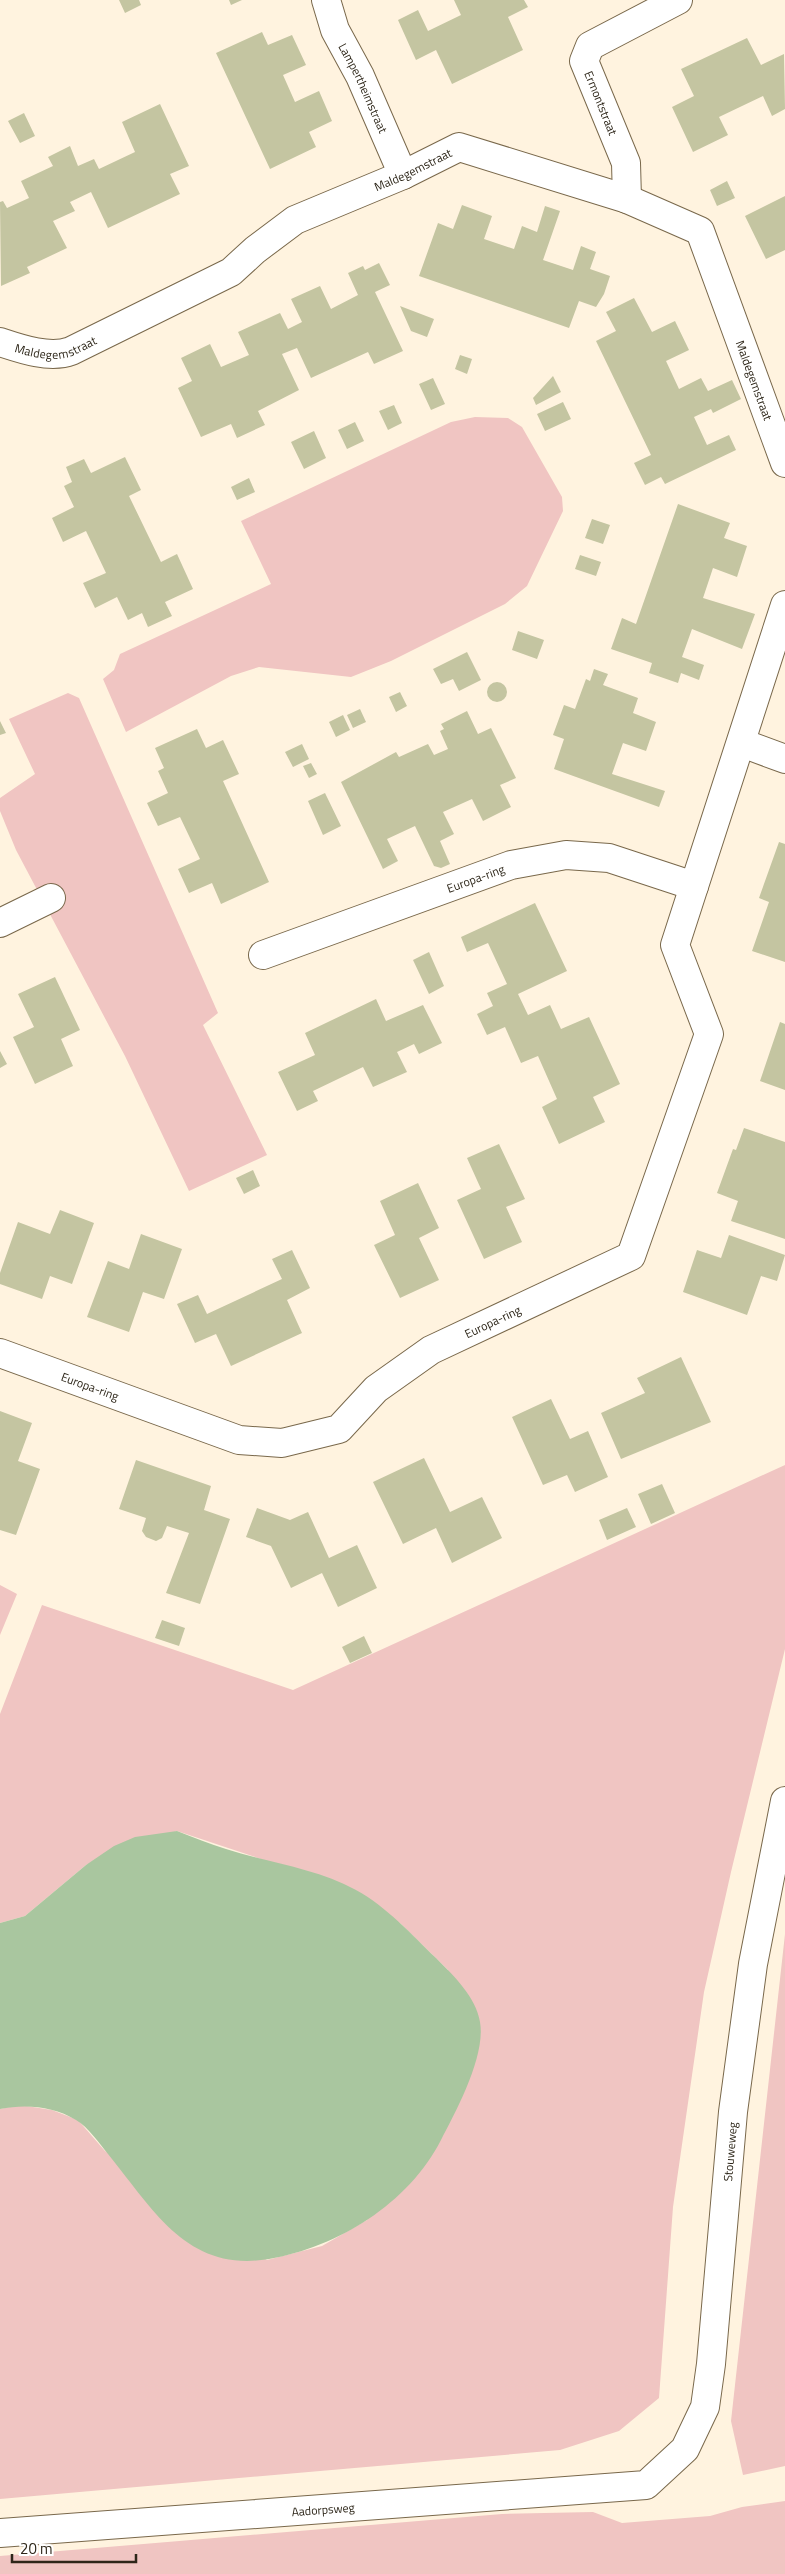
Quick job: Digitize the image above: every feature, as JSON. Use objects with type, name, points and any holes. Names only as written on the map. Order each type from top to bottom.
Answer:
[{"type":"street","name":"Lampertheimstraat","points":[[326,0],[335,30],[360,76],[403,176]]},
{"type":"street","name":"Ermontstraat","points":[[627,199],[626,163],[584,62],[590,46],[678,0]]},
{"type":"street","name":"Maldegemstraat","points":[[0,342],[19,348],[60,355],[71,351],[231,272],[255,250],[296,220],[403,176],[459,147],[627,199],[700,230],[785,463]]},
{"type":"street","points":[[785,604],[742,742],[785,759]]},
{"type":"street","name":"Europa-ring","points":[[0,1353],[239,1440],[282,1443],[338,1429],[376,1389],[431,1350],[631,1256],[709,1034],[675,945],[742,742]]},
{"type":"street","name":"Europa-ring","points":[[263,955],[511,865],[566,855],[609,858],[694,886]]},
{"type":"street","points":[[0,923],[51,898]]},
{"type":"street","name":"Stouweweg","points":[[646,2485],[684,2449],[705,2406],[712,2364],[734,2102],[753,1964],[785,1801]]},
{"type":"street","name":"Aadorpsweg","points":[[0,2533],[646,2485]]},
{"type":"shaded area","points":[[475,417],[508,418],[522,427],[562,497],[563,511],[527,586],[505,604],[391,661],[351,677],[259,667],[231,676],[126,732],[103,679],[114,670],[120,654],[271,584],[241,521],[451,422]]},
{"type":"shaded area","points":[[68,693],[79,698],[218,1013],[203,1025],[267,1155],[189,1191],[125,1056],[16,850],[0,811],[0,798],[35,774],[9,719]]},
{"type":"shaded area","points":[[785,1465],[785,1649],[704,1992],[673,2207],[659,2398],[619,2431],[560,2450],[0,2499],[0,2109],[20,2105],[52,2110],[78,2120],[105,2151],[267,2260],[322,2246],[367,2220],[448,1970],[401,1924],[357,1891],[177,1831],[86,1865],[25,1916],[0,1923],[0,1714],[42,1605],[293,1690]]},
{"type":"shaded area","points":[[0,1585],[17,1594],[0,1635]]},
{"type":"shaded area","points":[[177,1831],[226,1849],[325,1876],[356,1890],[399,1922],[450,1972],[463,1987],[478,2013],[481,2036],[474,2067],[454,2114],[427,2163],[410,2184],[390,2203],[368,2219],[345,2233],[295,2253],[269,2259],[240,2261],[216,2256],[194,2246],[157,2215],[98,2141],[76,2120],[67,2115],[39,2107],[0,2109],[0,1923],[25,1916],[86,1865],[114,1846],[135,1837]]},
{"type":"shaded area","points":[[785,1934],[785,2466],[743,2475],[731,2421]]},
{"type":"shaded area","points":[[785,2501],[785,2574],[0,2574],[0,2556],[502,2514],[593,2512],[622,2523],[710,2516],[742,2507]]},
{"type":"building","points":[[119,0],[139,0],[141,5],[125,13]]},
{"type":"building","points":[[229,0],[242,0],[231,5]]},
{"type":"building","points":[[454,0],[524,0],[528,7],[508,17],[523,50],[452,84],[436,50],[416,60],[398,20],[418,10],[428,31],[461,15]]},
{"type":"building","points":[[262,32],[268,45],[292,35],[306,65],[283,75],[295,102],[319,91],[332,121],[309,132],[316,147],[270,169],[216,53]]},
{"type":"building","points":[[747,38],[761,65],[784,54],[785,109],[772,116],[763,96],[719,117],[728,135],[693,152],[672,107],[694,96],[681,69]]},
{"type":"building","points":[[160,104],[189,166],[170,174],[180,194],[108,228],[91,192],[70,202],[75,211],[53,221],[67,248],[27,267],[30,273],[1,286],[0,202],[3,201],[7,208],[29,198],[21,181],[53,166],[48,157],[70,146],[78,166],[94,159],[99,169],[135,152],[122,122]]},
{"type":"building","points":[[24,113],[35,136],[20,143],[8,121]]},
{"type":"building","points":[[727,181],[735,198],[717,206],[710,190]]},
{"type":"building","points":[[785,196],[785,250],[766,259],[745,216]]},
{"type":"building","points":[[462,205],[492,216],[484,239],[514,249],[522,226],[537,232],[545,206],[560,211],[543,260],[573,270],[581,246],[596,252],[590,269],[610,276],[604,294],[596,307],[579,301],[569,328],[419,276],[438,223],[453,229]]},
{"type":"building","points":[[379,263],[390,285],[375,292],[403,351],[374,364],[368,352],[311,378],[297,348],[282,354],[299,390],[258,411],[265,425],[237,438],[231,424],[201,437],[178,388],[192,381],[181,358],[210,344],[221,367],[249,355],[238,332],[280,313],[288,329],[302,322],[291,299],[320,286],[331,309],[358,295],[348,273],[363,266],[365,270]]},
{"type":"building","points":[[634,298],[652,332],[675,321],[689,350],[666,361],[679,389],[701,378],[708,391],[732,380],[741,399],[713,413],[711,409],[694,417],[707,445],[729,435],[736,450],[665,484],[661,477],[645,485],[634,463],[651,455],[596,341],[616,331],[606,312]]},
{"type":"building","points":[[400,306],[434,319],[427,337],[411,331]]},
{"type":"building","points":[[460,355],[472,359],[467,374],[455,369]]},
{"type":"building","points":[[553,376],[561,392],[536,405],[533,398]]},
{"type":"building","points":[[433,378],[445,404],[431,410],[419,384]]},
{"type":"building","points":[[563,402],[571,419],[545,431],[537,414]]},
{"type":"building","points":[[394,405],[402,423],[388,430],[379,411]]},
{"type":"building","points":[[355,422],[364,441],[347,449],[338,430]]},
{"type":"building","points":[[314,431],[326,458],[304,469],[291,442]]},
{"type":"building","points":[[125,457],[141,490],[129,496],[161,562],[177,554],[193,589],[165,602],[172,616],[148,627],[142,613],[128,620],[117,597],[95,608],[83,583],[106,573],[86,531],[63,542],[52,518],[74,507],[64,486],[72,482],[66,467],[84,459],[91,473]]},
{"type":"building","points":[[249,478],[255,492],[237,500],[231,487]]},
{"type":"building","points":[[678,504],[730,523],[724,538],[747,546],[737,577],[713,568],[703,598],[755,614],[742,649],[692,629],[682,657],[704,665],[699,680],[681,673],[678,683],[649,673],[652,663],[611,649],[622,618],[636,624]]},
{"type":"building","points":[[592,519],[610,525],[603,544],[585,538]]},
{"type":"building","points":[[580,555],[601,562],[596,576],[575,569]]},
{"type":"building","points":[[518,631],[544,640],[537,659],[512,650]]},
{"type":"building","points":[[467,652],[481,680],[459,691],[453,679],[441,684],[433,669]]},
{"type":"building","points":[[594,669],[608,674],[603,685],[638,698],[633,713],[656,722],[646,751],[623,743],[612,774],[665,791],[659,807],[554,769],[564,739],[553,735],[564,705],[575,709],[586,679],[590,681]]},
{"type":"building","points":[[497,682],[504,685],[507,692],[504,699],[497,702],[490,699],[487,692],[490,685]]},
{"type":"building","points":[[400,692],[407,706],[396,712],[389,697]]},
{"type":"building","points":[[360,709],[366,722],[353,728],[347,715]]},
{"type":"building","points":[[467,711],[478,734],[491,728],[516,778],[500,785],[511,807],[483,821],[472,799],[443,812],[454,834],[440,841],[450,864],[441,868],[434,866],[415,826],[387,839],[398,861],[383,869],[341,782],[396,752],[399,757],[428,744],[434,755],[448,749],[440,731],[444,729],[441,724]]},
{"type":"building","points":[[343,715],[350,730],[336,737],[329,722]]},
{"type":"building","points":[[0,721],[6,733],[0,735]]},
{"type":"building","points":[[197,729],[206,748],[223,740],[239,774],[223,781],[269,882],[221,904],[212,883],[189,893],[178,869],[200,859],[180,817],[158,826],[147,803],[168,793],[158,771],[164,768],[155,748]]},
{"type":"building","points":[[302,744],[309,759],[293,767],[285,752]]},
{"type":"building","points":[[311,763],[317,774],[309,778],[303,766]]},
{"type":"building","points":[[325,793],[341,826],[323,835],[308,801]]},
{"type":"building","points":[[779,842],[785,844],[785,962],[752,951],[769,902],[759,898]]},
{"type":"building","points":[[535,903],[567,971],[518,994],[528,1015],[550,1005],[561,1029],[589,1017],[620,1084],[593,1097],[605,1122],[559,1144],[542,1107],[557,1099],[538,1056],[521,1063],[505,1027],[487,1035],[477,1014],[493,1006],[487,993],[507,984],[488,943],[467,952],[461,937]]},
{"type":"building","points":[[429,952],[444,986],[429,994],[413,960]]},
{"type":"building","points":[[55,977],[80,1030],[61,1039],[73,1066],[35,1084],[13,1037],[34,1027],[18,994]]},
{"type":"building","points":[[376,999],[386,1021],[423,1005],[442,1043],[419,1054],[414,1044],[397,1052],[407,1072],[373,1087],[363,1067],[313,1091],[318,1101],[297,1111],[278,1072],[315,1055],[305,1033]]},
{"type":"building","points":[[780,1022],[785,1024],[785,1090],[760,1081]]},
{"type":"building","points":[[0,1051],[7,1064],[0,1068]]},
{"type":"building","points":[[744,1128],[785,1142],[785,1239],[731,1221],[738,1201],[717,1193],[733,1149],[736,1150]]},
{"type":"building","points":[[499,1144],[525,1199],[506,1207],[522,1242],[484,1259],[457,1200],[481,1189],[467,1158]]},
{"type":"building","points":[[253,1170],[260,1186],[244,1194],[236,1178]]},
{"type":"building","points":[[418,1183],[439,1228],[419,1238],[439,1280],[400,1298],[374,1245],[395,1235],[380,1201]]},
{"type":"building","points":[[60,1210],[94,1223],[72,1284],[50,1276],[42,1299],[0,1284],[0,1273],[18,1222],[50,1234]]},
{"type":"building","points":[[141,1234],[182,1249],[164,1299],[143,1292],[129,1332],[87,1317],[108,1261],[129,1269]]},
{"type":"building","points":[[729,1235],[785,1255],[777,1281],[761,1276],[747,1315],[683,1292],[697,1250],[721,1258]]},
{"type":"building","points":[[292,1250],[310,1288],[287,1300],[302,1333],[231,1366],[216,1334],[195,1343],[177,1304],[198,1295],[207,1314],[282,1279],[272,1259]]},
{"type":"building","points":[[681,1357],[711,1422],[621,1459],[601,1413],[645,1393],[637,1378]]},
{"type":"building","points":[[551,1399],[570,1439],[588,1431],[608,1477],[575,1492],[567,1475],[543,1485],[512,1417]]},
{"type":"building","points":[[0,1411],[32,1423],[18,1461],[40,1469],[16,1535],[0,1530]]},
{"type":"building","points":[[424,1458],[450,1512],[482,1497],[502,1538],[452,1563],[436,1528],[403,1544],[373,1482]]},
{"type":"building","points":[[136,1460],[211,1486],[204,1510],[230,1519],[200,1604],[166,1593],[189,1533],[167,1526],[162,1538],[156,1541],[146,1537],[142,1531],[146,1518],[119,1509]]},
{"type":"building","points":[[662,1484],[675,1513],[651,1524],[638,1494]]},
{"type":"building","points":[[257,1508],[290,1520],[308,1512],[329,1558],[357,1545],[377,1588],[338,1607],[322,1573],[291,1588],[271,1546],[246,1537]]},
{"type":"building","points":[[627,1508],[636,1527],[607,1540],[599,1520]]},
{"type":"building","points":[[162,1620],[185,1628],[179,1646],[155,1638]]},
{"type":"building","points":[[364,1636],[372,1653],[350,1663],[342,1647]]}]
